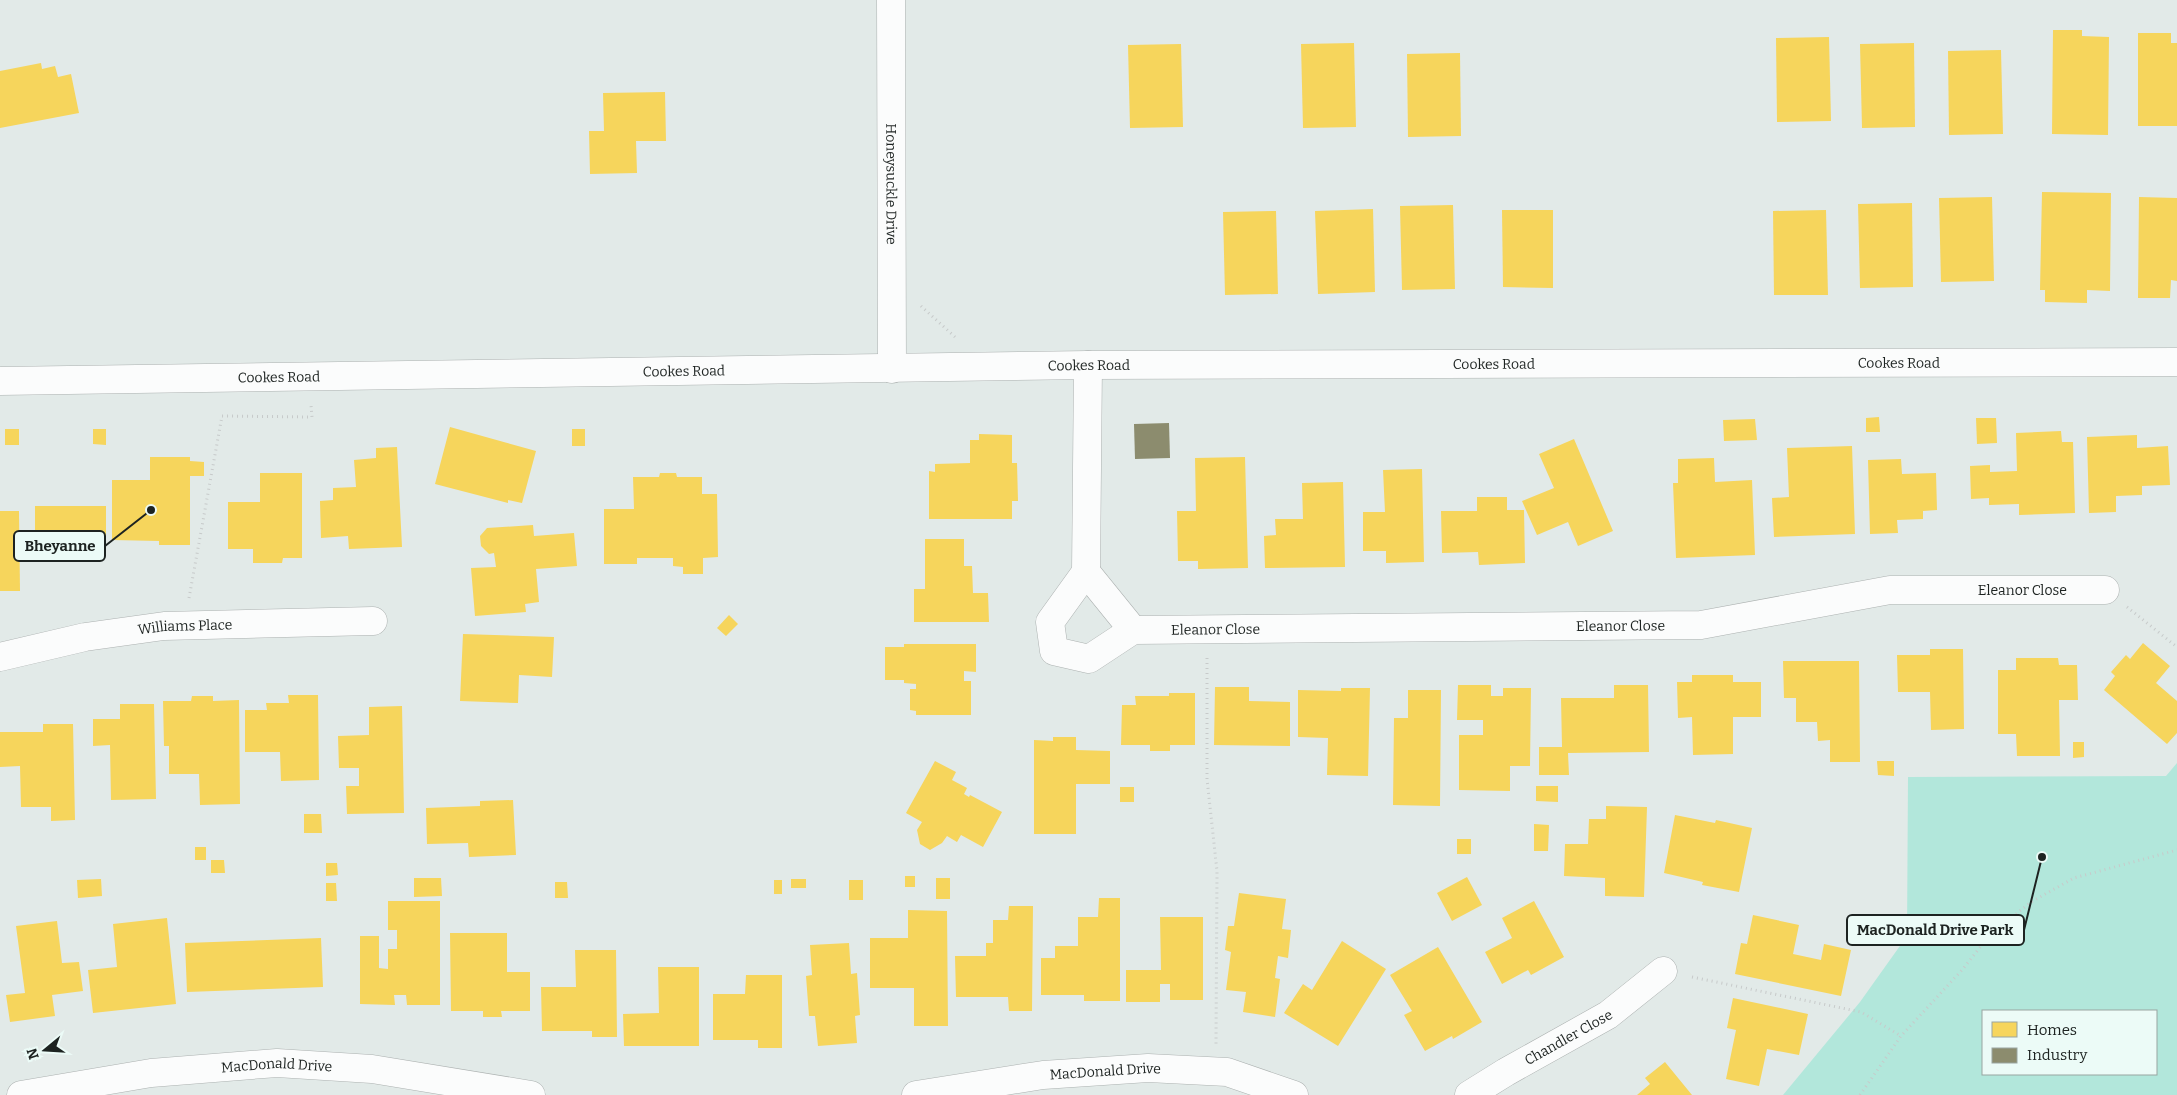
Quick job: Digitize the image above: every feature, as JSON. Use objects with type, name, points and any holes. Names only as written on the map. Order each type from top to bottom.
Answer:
[{"type":"street","name":"Honeysuckle Drive","points":[[891,0],[892,369]]},
{"type":"street","name":"Cookes Road","points":[[0,380],[1088,366],[2177,362]]},
{"type":"street","points":[[1086,572],[1133,630],[1089,659],[1054,651],[1050,622],[1086,572],[1088,366]]},
{"type":"street","name":"Eleanor Close","points":[[1133,630],[1701,625],[1890,590],[2115,598]]},
{"type":"street","name":"Williams Place","points":[[0,657],[84,637],[164,626],[373,621]]},
{"type":"street","name":"Chandler Close","points":[[1469,1095],[1608,1015],[1663,972]]},
{"type":"street","name":"MacDonald Drive","points":[[31,1094],[151,1073],[277,1063],[372,1069],[522,1094]]},
{"type":"street","name":"MacDonald Drive","points":[[932,1094],[1043,1075],[1148,1068],[1227,1072],[1294,1095]]},
{"type":"path","points":[[921,296],[921,306],[954,337]]},
{"type":"path","points":[[190,600],[222,416],[312,417],[311,399]]},
{"type":"path","points":[[2115,598],[2177,647]]},
{"type":"path","points":[[1207,655],[1207,779],[1217,871],[1216,1051]]},
{"type":"path","points":[[1860,1095],[1901,1036],[1962,970],[1990,934],[2031,902],[2074,878],[2177,850]]},
{"type":"path","points":[[1696,978],[1861,1012],[1901,1036]]},
{"type":"green space","points":[[2177,763],[2177,1095],[1783,1095],[1860,1002],[1907,936],[1908,777],[2166,776]]},
{"type":"building: Homes","points":[[2053,30],[2082,30],[2082,36],[2109,37],[2108,135],[2052,134]]},
{"type":"building: Homes","points":[[2138,33],[2171,33],[2171,43],[2177,43],[2177,126],[2138,126]]},
{"type":"building: Homes","points":[[1829,37],[1831,121],[1777,122],[1776,38]]},
{"type":"building: Homes","points":[[1354,43],[1356,127],[1303,128],[1301,44]]},
{"type":"building: Homes","points":[[1914,43],[1915,127],[1862,128],[1860,44]]},
{"type":"building: Homes","points":[[1181,44],[1183,127],[1130,128],[1128,45]]},
{"type":"building: Homes","points":[[2001,50],[2003,134],[1949,135],[1948,51]]},
{"type":"building: Homes","points":[[1460,53],[1461,136],[1408,137],[1407,54]]},
{"type":"building: Homes","points":[[41,63],[42,69],[55,66],[58,77],[71,74],[79,113],[0,128],[0,71]]},
{"type":"building: Homes","points":[[665,92],[666,141],[636,141],[637,173],[590,174],[589,131],[604,131],[603,93]]},
{"type":"building: Homes","points":[[2042,192],[2111,193],[2110,291],[2087,290],[2087,303],[2045,302],[2045,290],[2040,290]]},
{"type":"building: Homes","points":[[1992,197],[1994,281],[1941,282],[1939,198]]},
{"type":"building: Homes","points":[[2139,197],[2177,198],[2177,281],[2171,280],[2170,298],[2138,298]]},
{"type":"building: Homes","points":[[1912,203],[1913,287],[1860,288],[1858,204]]},
{"type":"building: Homes","points":[[1453,205],[1455,289],[1402,290],[1400,206]]},
{"type":"building: Homes","points":[[1373,209],[1375,292],[1318,294],[1315,211]]},
{"type":"building: Homes","points":[[1502,210],[1553,210],[1553,288],[1503,287]]},
{"type":"building: Homes","points":[[1826,210],[1828,295],[1774,295],[1773,211]]},
{"type":"building: Homes","points":[[1276,211],[1278,294],[1225,295],[1223,212]]},
{"type":"building: Homes","points":[[1879,417],[1880,432],[1866,432],[1866,418]]},
{"type":"building: Homes","points":[[1976,418],[1996,418],[1997,443],[1977,444]]},
{"type":"building: Homes","points":[[1755,419],[1757,440],[1724,441],[1723,420]]},
{"type":"building: Homes","points":[[450,427],[536,451],[522,503],[508,500],[508,503],[435,484]]},
{"type":"building: Homes","points":[[5,429],[19,429],[19,445],[5,445]]},
{"type":"building: Homes","points":[[93,429],[106,429],[106,445],[93,444]]},
{"type":"building: Homes","points":[[572,429],[585,429],[585,446],[572,446]]},
{"type":"building: Homes","points":[[2061,431],[2062,442],[2073,442],[2075,513],[2019,515],[2019,504],[1989,505],[1989,498],[1971,499],[1970,466],[1990,465],[1990,472],[2017,471],[2016,433]]},
{"type":"building: Homes","points":[[979,434],[1012,435],[1012,463],[1017,463],[1018,501],[1012,501],[1012,519],[929,519],[929,471],[935,472],[935,464],[970,463],[970,440],[979,440]]},
{"type":"building: Homes","points":[[2137,435],[2137,448],[2168,446],[2170,485],[2142,486],[2142,495],[2116,496],[2116,512],[2089,513],[2087,437]]},
{"type":"building: Homes","points":[[1574,439],[1613,531],[1578,546],[1568,522],[1537,535],[1522,501],[1554,488],[1539,454]]},
{"type":"building: Homes","points":[[1852,446],[1855,534],[1774,537],[1772,498],[1789,497],[1787,448]]},
{"type":"building: Homes","points":[[397,447],[402,547],[349,549],[348,536],[321,538],[320,501],[333,500],[333,488],[356,487],[354,460],[376,458],[376,448]]},
{"type":"building: Homes","points":[[150,457],[190,457],[190,461],[204,462],[204,476],[190,476],[190,545],[159,545],[159,541],[112,540],[112,480],[150,480]]},
{"type":"building: Homes","points":[[1245,457],[1248,568],[1198,569],[1198,561],[1178,561],[1177,511],[1196,511],[1195,458]]},
{"type":"building: Homes","points":[[1714,458],[1715,482],[1752,480],[1755,555],[1676,558],[1673,483],[1678,483],[1678,459]]},
{"type":"building: Homes","points":[[1901,459],[1902,474],[1936,473],[1937,510],[1923,511],[1923,519],[1897,520],[1898,533],[1870,534],[1868,460]]},
{"type":"building: Homes","points":[[1422,469],[1424,562],[1386,563],[1386,551],[1363,551],[1363,512],[1385,512],[1383,470]]},
{"type":"building: Homes","points":[[260,473],[302,473],[302,558],[283,558],[282,563],[253,563],[253,549],[228,549],[228,502],[260,502]]},
{"type":"building: Homes","points":[[660,473],[676,473],[677,477],[702,477],[702,494],[717,494],[718,557],[703,558],[703,574],[683,574],[683,567],[673,566],[673,558],[637,558],[637,564],[604,564],[604,509],[634,509],[633,477],[659,477]]},
{"type":"building: Homes","points":[[1343,482],[1345,567],[1265,568],[1264,536],[1276,535],[1275,519],[1303,519],[1302,483]]},
{"type":"building: Homes","points":[[1477,497],[1507,497],[1507,510],[1524,510],[1525,563],[1479,565],[1478,552],[1442,553],[1441,511],[1477,511]]},
{"type":"building: Homes","points":[[35,506],[106,506],[106,547],[102,547],[103,561],[67,561],[66,558],[32,557],[32,543],[35,543]]},
{"type":"building: Homes","points":[[0,511],[19,511],[20,591],[0,591]]},
{"type":"building: Homes","points":[[533,525],[534,536],[574,533],[577,566],[536,569],[539,602],[525,604],[526,612],[475,616],[471,568],[496,567],[494,553],[489,554],[481,546],[480,536],[487,528]]},
{"type":"building: Homes","points":[[925,539],[964,539],[964,566],[972,566],[973,593],[988,593],[989,622],[914,622],[914,589],[925,589]]},
{"type":"building: Homes","points":[[729,615],[738,624],[726,636],[717,628]]},
{"type":"building: Homes","points":[[463,634],[554,637],[552,677],[519,675],[518,703],[460,701]]},
{"type":"building: Homes","points":[[2143,643],[2170,666],[2156,683],[2177,701],[2177,733],[2167,744],[2104,690],[2115,676],[2111,672],[2126,655],[2130,659]]},
{"type":"building: Homes","points":[[904,644],[976,644],[976,672],[964,671],[964,681],[971,681],[971,715],[916,715],[916,711],[910,710],[910,689],[916,689],[916,684],[904,683],[904,680],[885,680],[885,647],[904,647]]},
{"type":"building: Homes","points":[[1930,649],[1963,649],[1964,729],[1931,730],[1930,692],[1898,692],[1897,655],[1930,655]]},
{"type":"building: Homes","points":[[2016,658],[2058,658],[2059,665],[2077,665],[2078,700],[2059,700],[2060,756],[2017,756],[2016,734],[1998,734],[1998,670],[2016,670]]},
{"type":"building: Homes","points":[[1783,661],[1859,661],[1860,762],[1830,762],[1830,740],[1818,741],[1817,722],[1796,722],[1796,698],[1784,698]]},
{"type":"building: Homes","points":[[1692,675],[1733,675],[1733,682],[1761,682],[1761,717],[1733,717],[1733,754],[1693,755],[1692,717],[1678,718],[1677,682],[1692,682]]},
{"type":"building: Homes","points":[[1458,685],[1491,685],[1491,696],[1503,696],[1503,688],[1531,688],[1530,766],[1510,766],[1510,791],[1459,790],[1459,735],[1483,735],[1483,720],[1457,720]]},
{"type":"building: Homes","points":[[1614,685],[1648,685],[1649,752],[1568,753],[1569,775],[1539,775],[1539,747],[1562,747],[1561,698],[1614,698]]},
{"type":"building: Homes","points":[[1215,687],[1249,687],[1249,701],[1290,702],[1290,746],[1214,745]]},
{"type":"building: Homes","points":[[1341,688],[1370,688],[1368,776],[1327,775],[1328,738],[1298,737],[1298,690],[1341,691]]},
{"type":"building: Homes","points":[[1408,690],[1441,690],[1440,806],[1393,805],[1394,718],[1408,718]]},
{"type":"building: Homes","points":[[1169,693],[1195,693],[1195,745],[1170,745],[1170,751],[1150,751],[1150,745],[1121,745],[1122,705],[1136,705],[1135,696],[1169,696]]},
{"type":"building: Homes","points":[[288,695],[318,695],[319,780],[281,781],[280,752],[245,752],[245,710],[267,710],[266,703],[289,703]]},
{"type":"building: Homes","points":[[192,696],[213,696],[213,701],[239,700],[240,804],[200,805],[199,774],[169,774],[169,746],[164,746],[163,701],[191,701]]},
{"type":"building: Homes","points":[[120,704],[154,704],[156,799],[111,800],[110,745],[93,746],[93,719],[120,719]]},
{"type":"building: Homes","points":[[402,706],[404,813],[347,814],[346,786],[359,786],[359,768],[339,768],[338,736],[369,735],[369,707]]},
{"type":"building: Homes","points":[[43,724],[73,724],[75,820],[51,821],[51,807],[21,807],[20,766],[0,767],[0,732],[43,732]]},
{"type":"building: Homes","points":[[1053,737],[1076,737],[1076,750],[1110,751],[1110,784],[1076,784],[1076,834],[1034,834],[1034,740],[1053,741]]},
{"type":"building: Homes","points":[[2073,742],[2084,742],[2084,757],[2073,758]]},
{"type":"building: Homes","points":[[935,761],[956,772],[952,780],[967,788],[964,794],[969,797],[970,795],[1002,812],[983,847],[961,835],[957,842],[947,836],[942,843],[930,850],[920,844],[917,830],[922,822],[906,813]]},
{"type":"building: Homes","points":[[1877,761],[1894,761],[1894,776],[1878,775]]},
{"type":"building: Homes","points":[[1536,786],[1558,786],[1558,802],[1536,801]]},
{"type":"building: Homes","points":[[1120,787],[1134,787],[1134,802],[1120,802]]},
{"type":"building: Homes","points":[[513,800],[516,855],[469,857],[468,843],[427,844],[426,808],[480,806],[480,801]]},
{"type":"building: Homes","points":[[1606,806],[1647,807],[1644,897],[1605,896],[1605,878],[1564,876],[1565,844],[1588,844],[1589,819],[1606,819]]},
{"type":"building: Homes","points":[[304,814],[321,814],[322,833],[304,833]]},
{"type":"building: Homes","points":[[1675,815],[1715,823],[1716,820],[1752,828],[1739,892],[1702,885],[1703,882],[1664,873]]},
{"type":"building: Homes","points":[[1534,824],[1549,825],[1548,851],[1534,851]]},
{"type":"building: Homes","points":[[1457,839],[1471,839],[1471,854],[1457,854]]},
{"type":"building: Homes","points":[[195,847],[206,847],[206,860],[195,860]]},
{"type":"building: Homes","points":[[211,860],[224,860],[225,873],[211,873]]},
{"type":"building: Homes","points":[[326,863],[337,863],[338,875],[326,876]]},
{"type":"building: Homes","points":[[905,876],[915,876],[915,887],[905,887]]},
{"type":"building: Homes","points":[[1467,877],[1482,905],[1452,921],[1437,893]]},
{"type":"building: Homes","points":[[414,878],[441,878],[442,896],[414,897]]},
{"type":"building: Homes","points":[[936,878],[950,878],[950,899],[936,899]]},
{"type":"building: Homes","points":[[101,879],[102,896],[78,898],[77,880]]},
{"type":"building: Homes","points":[[791,879],[806,879],[806,888],[791,888]]},
{"type":"building: Homes","points":[[774,880],[782,880],[782,894],[774,894]]},
{"type":"building: Homes","points":[[849,880],[863,880],[863,900],[849,900]]},
{"type":"building: Homes","points":[[555,882],[567,882],[568,898],[555,898]]},
{"type":"building: Homes","points":[[326,883],[336,883],[337,901],[326,901]]},
{"type":"building: Homes","points":[[1239,893],[1286,899],[1282,929],[1291,930],[1288,958],[1278,956],[1275,978],[1280,979],[1275,1017],[1243,1012],[1246,992],[1226,990],[1231,952],[1225,950],[1228,926],[1234,926]]},
{"type":"building: Homes","points":[[1099,898],[1120,898],[1120,1001],[1084,1001],[1084,995],[1041,995],[1041,958],[1055,958],[1055,946],[1078,946],[1078,917],[1098,917]]},
{"type":"building: Homes","points":[[388,901],[440,901],[440,1005],[407,1005],[406,995],[394,995],[395,1005],[360,1004],[360,936],[379,936],[379,968],[388,969],[388,949],[397,949],[397,930],[388,930]]},
{"type":"building: Homes","points":[[1534,901],[1564,957],[1531,975],[1528,970],[1502,984],[1485,952],[1512,938],[1502,918]]},
{"type":"building: Homes","points":[[1009,906],[1033,906],[1032,1011],[1009,1011],[1008,997],[956,997],[955,956],[986,956],[986,943],[993,943],[993,920],[1008,920]]},
{"type":"building: Homes","points":[[908,910],[947,911],[948,1026],[914,1026],[914,988],[870,988],[870,938],[908,938]]},
{"type":"building: Homes","points":[[1753,915],[1799,925],[1793,954],[1821,960],[1824,944],[1851,950],[1841,996],[1735,974],[1741,943],[1747,944]]},
{"type":"building: Homes","points":[[1160,917],[1203,917],[1203,1000],[1170,1000],[1170,984],[1160,984],[1160,1002],[1126,1002],[1126,970],[1161,970]]},
{"type":"building: Homes","points":[[167,918],[176,1004],[93,1013],[88,970],[117,967],[113,924]]},
{"type":"building: Homes","points":[[57,921],[62,963],[79,962],[83,991],[52,995],[55,1016],[10,1022],[6,995],[25,993],[16,926]]},
{"type":"building: Homes","points":[[450,933],[507,933],[507,972],[530,972],[530,1011],[501,1011],[502,1017],[483,1017],[483,1011],[451,1011]]},
{"type":"building: Homes","points":[[321,938],[323,987],[187,992],[185,943]]},
{"type":"building: Homes","points":[[1342,941],[1386,969],[1338,1046],[1284,1013],[1303,984],[1312,990]]},
{"type":"building: Homes","points":[[849,943],[851,974],[857,973],[860,1015],[855,1016],[857,1043],[818,1046],[815,1016],[809,1016],[806,976],[812,975],[810,945]]},
{"type":"building: Homes","points":[[1438,947],[1482,1022],[1453,1039],[1452,1036],[1425,1051],[1404,1015],[1412,1011],[1390,975]]},
{"type":"building: Homes","points":[[575,950],[616,950],[617,1037],[592,1037],[592,1031],[542,1031],[541,987],[576,987]]},
{"type":"building: Homes","points":[[658,967],[699,967],[699,1046],[624,1046],[623,1014],[659,1013]]},
{"type":"building: Homes","points":[[746,975],[782,975],[782,1048],[758,1048],[758,1040],[713,1040],[713,994],[745,994]]},
{"type":"building: Homes","points":[[1733,998],[1808,1014],[1799,1055],[1767,1049],[1759,1086],[1726,1079],[1736,1030],[1727,1028]]},
{"type":"building: Homes","points":[[1665,1062],[1692,1095],[1637,1095],[1650,1084],[1645,1078]]},
{"type":"building: Industry","points":[[1169,423],[1170,458],[1135,459],[1134,424]]},
{"type":"place","name":"Bheyanne","points":[[151,510]]},
{"type":"place","name":"MacDonald Drive Park","points":[[2042,857]]}]
